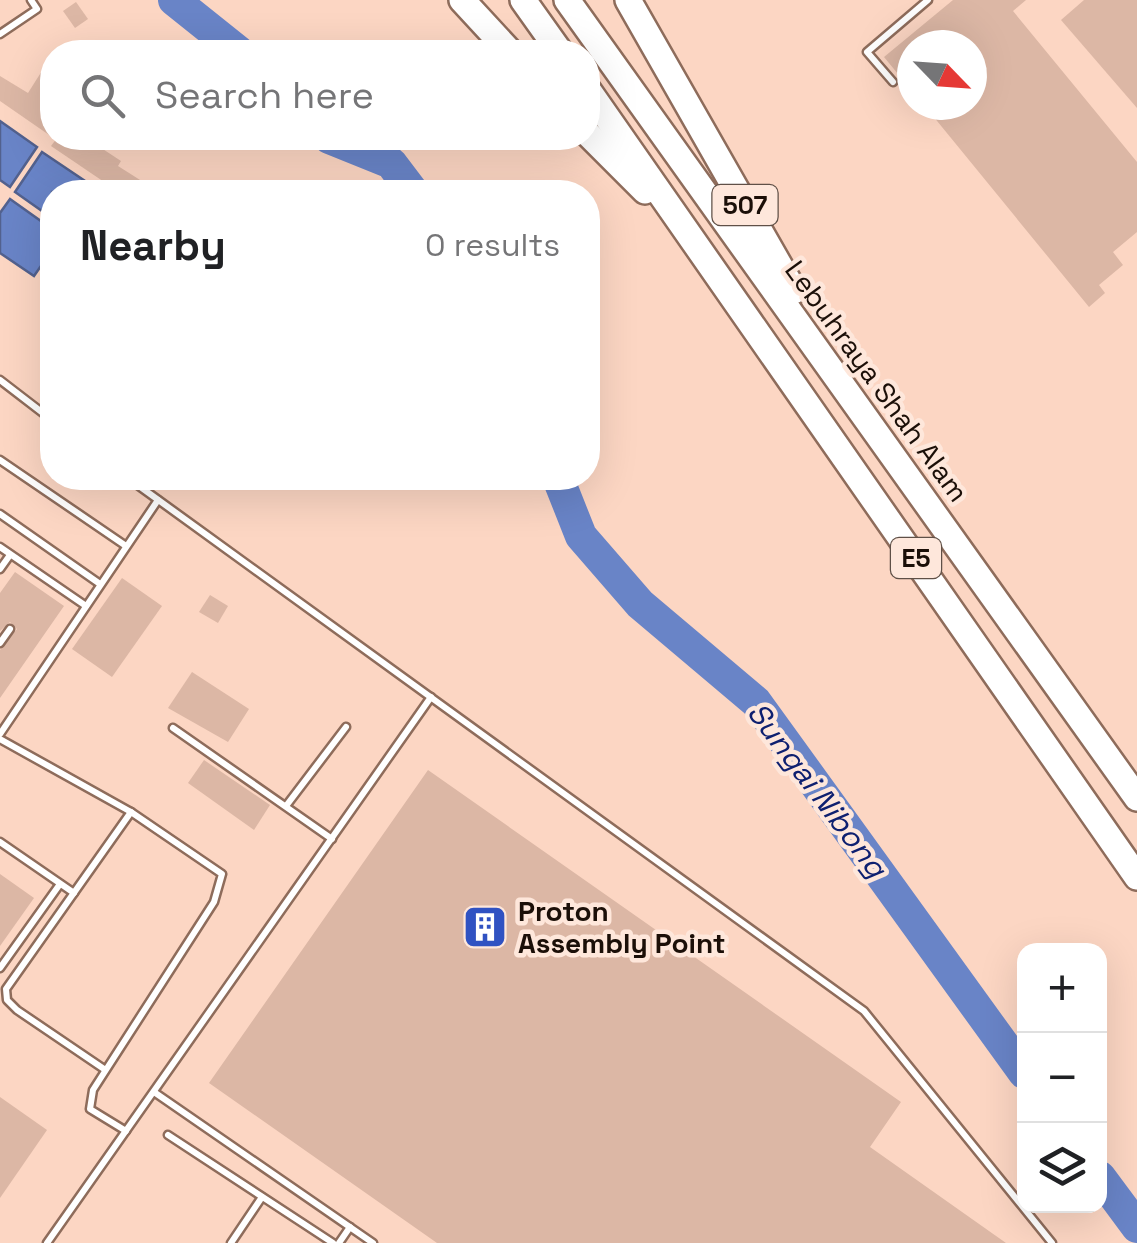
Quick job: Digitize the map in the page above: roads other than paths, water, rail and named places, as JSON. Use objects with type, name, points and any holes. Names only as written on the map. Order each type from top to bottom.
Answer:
[{"type":"highway","points":[[462,0],[499,40]]},
{"type":"highway","points":[[522,0],[551,40]]},
{"type":"highway","name":"Lebuhraya Shah Alam","points":[[566,0],[595,40]]},
{"type":"highway","name":"507","points":[[628,0],[858,404]]},
{"type":"highway","name":"Lebuhraya Shah Alam","points":[[600,47],[1137,798]]},
{"type":"highway","name":"E5","points":[[600,107],[1137,876]]},
{"type":"highway","name":"507","points":[[600,146],[695,240]]},
{"type":"lane","points":[[0,34],[37,9],[32,0]]},
{"type":"lane","points":[[893,82],[868,52],[928,0]]},
{"type":"lane","points":[[0,380],[40,411]]},
{"type":"lane","points":[[0,460],[40,488]]},
{"type":"lane","points":[[43,490],[126,547]]},
{"type":"lane","points":[[144,490],[864,1011],[1052,1243]]},
{"type":"lane","points":[[126,1132],[90,1109],[104,1069],[223,881],[222,874],[131,812],[0,737],[158,500]]},
{"type":"lane","points":[[0,514],[100,584]]},
{"type":"lane","points":[[0,547],[86,606]]},
{"type":"lane","points":[[0,568],[10,555]]},
{"type":"lane","points":[[0,642],[10,630]]},
{"type":"lane","points":[[47,1243],[431,697]]},
{"type":"lane","points":[[173,728],[332,839]]},
{"type":"lane","points":[[286,806],[346,728]]},
{"type":"lane","points":[[104,1069],[7,1000],[6,989],[131,812]]},
{"type":"lane","points":[[0,842],[74,894]]},
{"type":"lane","points":[[0,968],[60,884]]},
{"type":"lane","points":[[154,1092],[373,1243]]},
{"type":"lane","points":[[168,1135],[336,1243],[350,1228]]},
{"type":"lane","points":[[231,1243],[262,1197]]},
{"type":"water","points":[[0,121],[37,147],[10,187],[0,180]]},
{"type":"water","points":[[42,152],[84,180],[40,180],[40,210],[15,192]]},
{"type":"water","points":[[10,199],[40,220],[40,267],[34,276],[0,253],[0,213]]},
{"type":"waterway","name":"Sungai Nibong","points":[[174,0],[224,40]]},
{"type":"waterway","name":"Sungai Nibong","points":[[359,150],[391,163],[404,180]]},
{"type":"waterway","name":"Sungai Nibong","points":[[563,490],[581,536],[640,604],[756,702],[1017,1063]]},
{"type":"waterway","name":"Sungai Nibong","points":[[1107,1186],[1137,1227]]},
{"type":"place","name":"Proton Assembly Point","points":[[485,927]]}]
